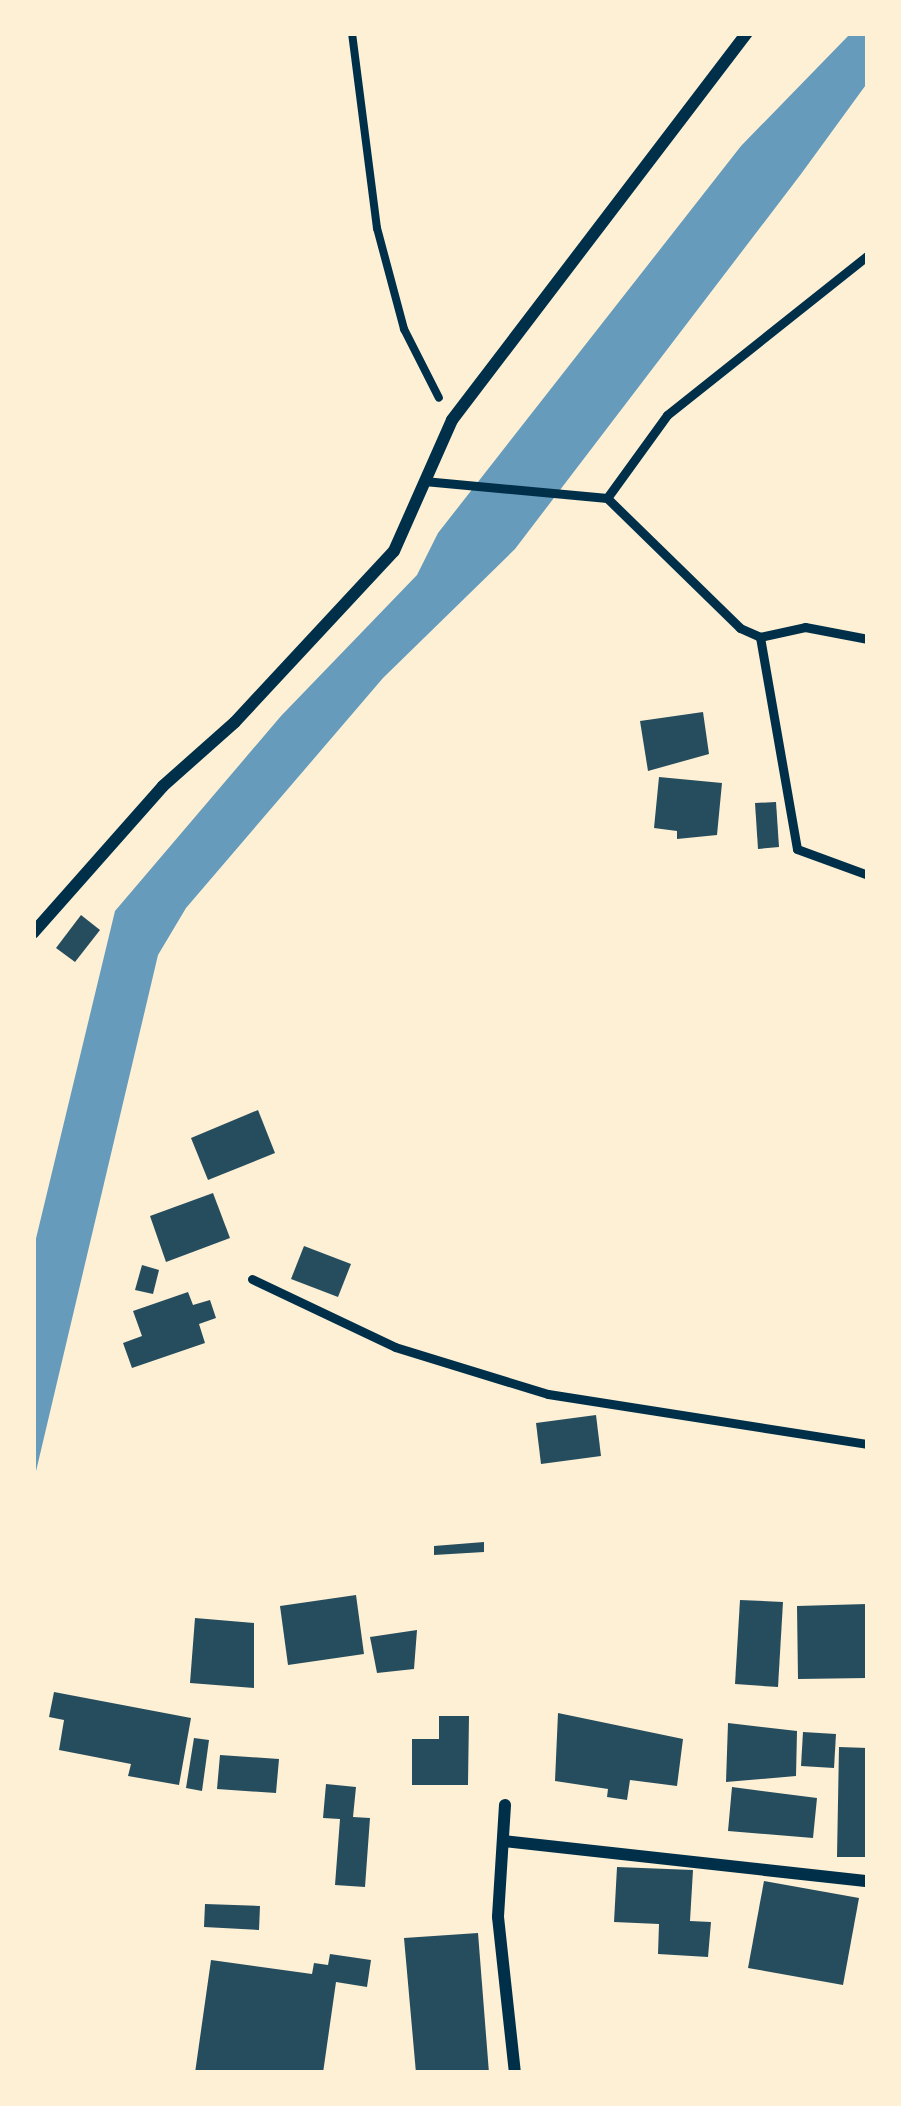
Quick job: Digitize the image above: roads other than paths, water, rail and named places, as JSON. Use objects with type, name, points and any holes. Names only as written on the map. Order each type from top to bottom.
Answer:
[{"type":"street","points":[[33,933],[163,786],[235,722],[394,551],[452,420],[747,33]]},
{"type":"street","points":[[505,1804],[498,1917],[515,2073]]},
{"type":"street","points":[[503,1840],[868,1881]]},
{"type":"lane","points":[[607,499],[667,415],[868,255]]},
{"type":"lane","points":[[424,481],[607,499],[724,615],[760,637],[805,627],[868,639]]},
{"type":"lane","points":[[760,637],[796,849],[868,875]]},
{"type":"lane","points":[[252,1279],[394,1347],[548,1394],[868,1444]]},
{"type":"water","points":[[851,33],[868,33],[868,82],[801,174],[515,549],[383,678],[186,908],[158,955],[33,1484],[33,1251],[115,911],[281,716],[417,575],[438,533],[741,146]]}]
